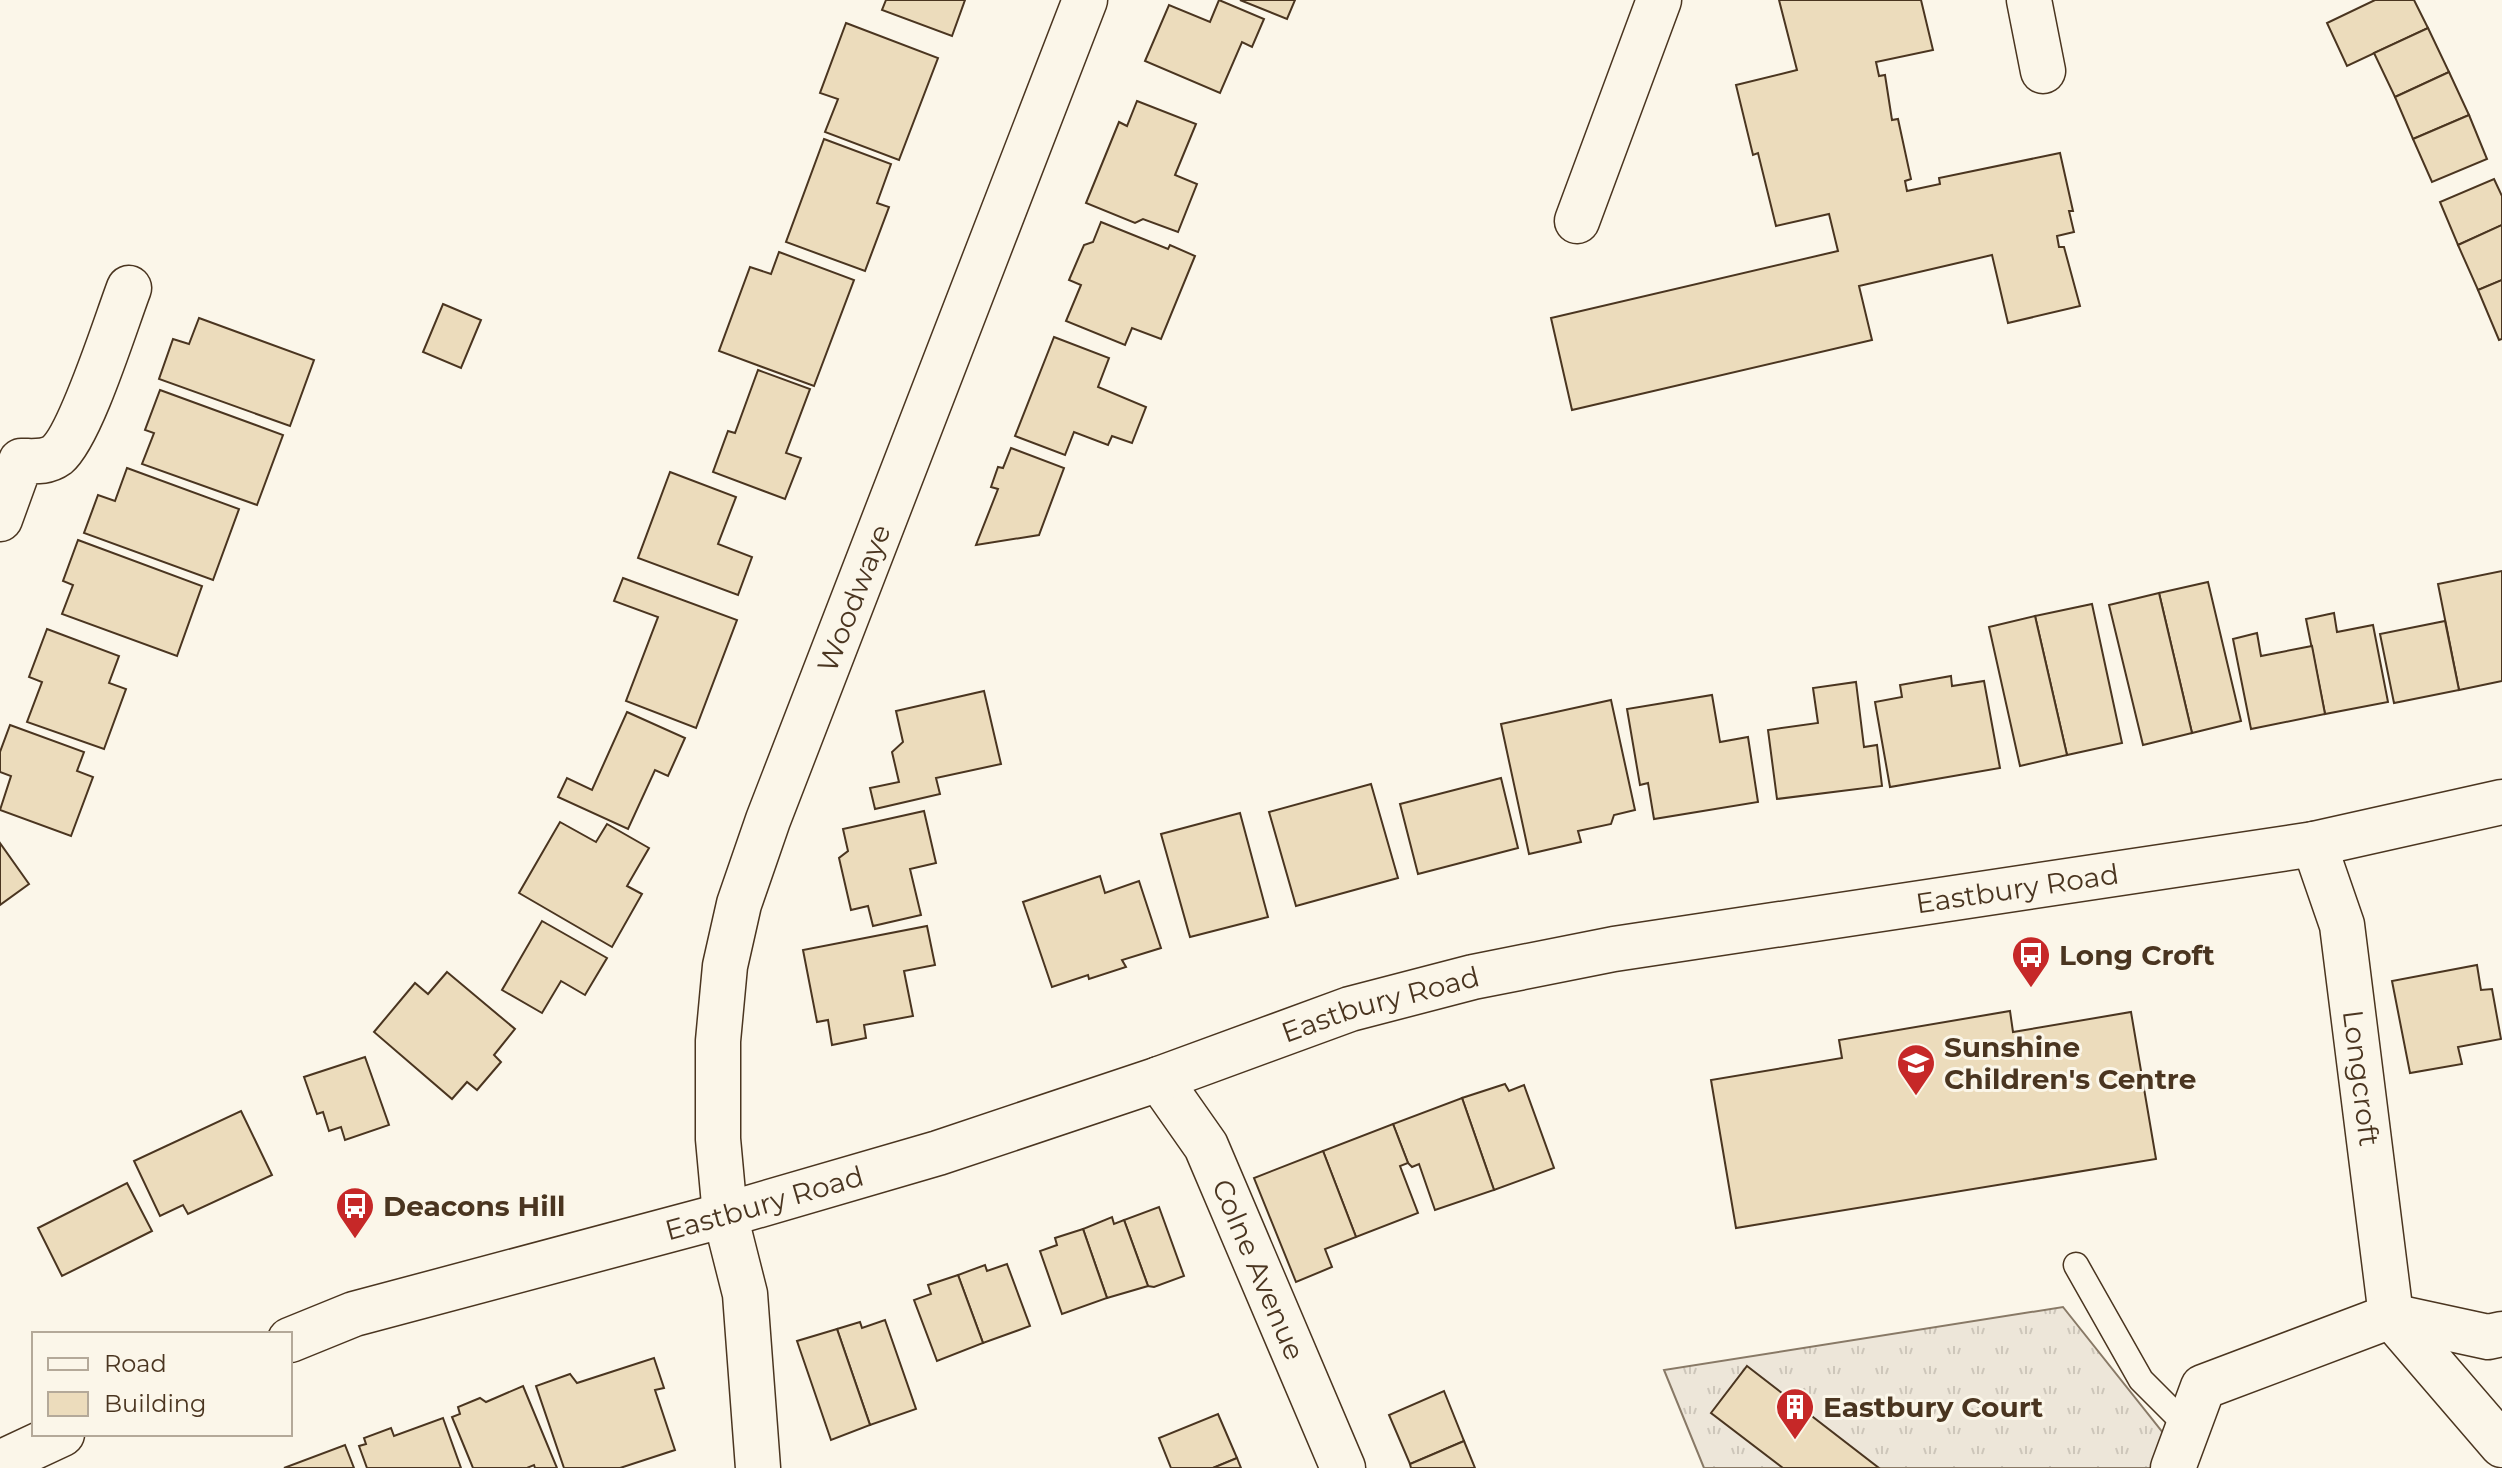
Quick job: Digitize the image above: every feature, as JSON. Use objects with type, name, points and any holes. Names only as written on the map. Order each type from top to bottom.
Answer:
[{"type":"street","name":"Woodwaye","points":[[758,1468],[745,1294],[725,1215],[718,1139],[718,1041],[725,966],[739,904],[773,805],[1085,0]]},
{"type":"street","points":[[1577,221],[1659,0]]},
{"type":"street","points":[[2029,0],[2043,71]]},
{"type":"street","points":[[0,519],[10,455],[44,462],[57,455],[67,443],[129,288]]},
{"type":"street","name":"Eastbury Road","points":[[292,1339],[354,1314],[725,1215],[938,1153],[1159,1079],[1350,1009],[1489,974],[1614,949],[2314,844],[2502,802]]},
{"type":"street","name":"Longcroft","points":[[2314,844],[2342,925],[2391,1316]]},
{"type":"street","name":"Colne Avenue","points":[[1159,1079],[1206,1146],[1343,1468]]},
{"type":"street","points":[[2391,1316],[2502,1445]]},
{"type":"street","points":[[2173,1468],[2203,1387],[2391,1316],[2488,1337],[2502,1334]]},
{"type":"street","points":[[0,1463],[58,1436]]},
{"type":"lane","points":[[2076,1265],[2141,1380],[2188,1427]]},
{"type":"green space","points":[[2063,1307],[2191,1468],[1704,1468],[1664,1370]]},
{"type":"building","points":[[886,0],[965,0],[952,36],[882,10]]},
{"type":"building","points":[[1219,0],[1264,19],[1252,47],[1242,42],[1220,93],[1145,61],[1169,5],[1210,22]]},
{"type":"building","points":[[1240,0],[1295,0],[1287,19]]},
{"type":"building","points":[[1779,0],[1921,0],[1933,50],[1876,62],[1879,76],[1885,75],[1892,120],[1898,119],[1911,179],[1905,181],[1907,191],[1940,184],[1939,178],[2060,153],[2073,211],[2069,211],[2074,232],[2057,236],[2059,247],[2064,247],[2080,306],[2008,323],[1992,255],[1859,286],[1872,340],[1572,410],[1551,318],[1838,251],[1829,214],[1776,226],[1758,153],[1753,155],[1736,85],[1797,70]]},
{"type":"building","points":[[2375,0],[2414,0],[2428,28],[2347,66],[2327,23]]},
{"type":"building","points":[[846,23],[938,58],[899,160],[825,132],[838,99],[820,93]]},
{"type":"building","points":[[2428,28],[2449,72],[2395,97],[2374,53]]},
{"type":"building","points":[[2449,72],[2469,115],[2413,139],[2395,97]]},
{"type":"building","points":[[1137,101],[1196,124],[1175,175],[1197,184],[1178,232],[1143,219],[1135,223],[1086,203],[1119,122],[1127,126]]},
{"type":"building","points":[[2469,115],[2487,159],[2432,182],[2413,139]]},
{"type":"building","points":[[824,139],[891,164],[877,203],[889,207],[865,271],[786,242]]},
{"type":"building","points":[[2494,179],[2502,196],[2502,225],[2458,245],[2440,202]]},
{"type":"building","points":[[1101,222],[1168,249],[1170,245],[1195,256],[1161,339],[1132,328],[1125,345],[1066,321],[1081,285],[1069,280],[1084,245],[1093,242]]},
{"type":"building","points":[[2502,225],[2502,280],[2478,290],[2458,245]]},
{"type":"building","points":[[779,252],[854,280],[814,386],[719,351],[750,267],[771,274]]},
{"type":"building","points":[[2502,280],[2502,339],[2499,340],[2478,290]]},
{"type":"building","points":[[443,304],[481,320],[461,368],[423,352]]},
{"type":"building","points":[[199,318],[314,360],[290,426],[159,379],[173,339],[189,344]]},
{"type":"building","points":[[1054,337],[1109,358],[1098,387],[1146,407],[1132,443],[1112,436],[1108,445],[1074,432],[1065,455],[1015,436]]},
{"type":"building","points":[[758,370],[810,389],[786,453],[801,458],[785,499],[713,472],[728,431],[735,433]]},
{"type":"building","points":[[160,390],[283,435],[257,505],[142,464],[154,433],[145,430]]},
{"type":"building","points":[[1011,448],[1064,468],[1039,535],[976,545],[998,489],[991,487],[998,467],[1003,468]]},
{"type":"building","points":[[127,468],[239,509],[213,580],[84,533],[98,495],[115,501]]},
{"type":"building","points":[[670,472],[736,497],[718,544],[752,557],[738,595],[638,558]]},
{"type":"building","points":[[78,540],[202,586],[177,656],[62,614],[73,585],[63,581]]},
{"type":"building","points":[[2502,571],[2502,681],[2459,690],[2438,584]]},
{"type":"building","points":[[623,578],[737,620],[696,728],[626,701],[658,617],[614,601]]},
{"type":"building","points":[[2208,582],[2241,721],[2192,733],[2159,593]]},
{"type":"building","points":[[2159,593],[2192,733],[2143,745],[2109,605]]},
{"type":"building","points":[[2092,604],[2122,743],[2067,755],[2035,616]]},
{"type":"building","points":[[2334,613],[2337,632],[2373,625],[2388,702],[2325,714],[2306,619]]},
{"type":"building","points":[[2035,616],[2067,755],[2020,766],[1989,627]]},
{"type":"building","points":[[2445,621],[2459,690],[2394,703],[2380,634]]},
{"type":"building","points":[[47,629],[119,656],[109,683],[126,689],[104,749],[27,722],[42,682],[29,677]]},
{"type":"building","points":[[2257,633],[2261,656],[2312,646],[2325,714],[2251,729],[2233,639]]},
{"type":"building","points":[[1951,676],[1952,686],[1984,681],[2000,768],[1890,787],[1875,702],[1902,697],[1900,685]]},
{"type":"building","points":[[1856,682],[1864,747],[1877,745],[1882,786],[1777,799],[1768,730],[1818,723],[1813,688]]},
{"type":"building","points":[[984,691],[1001,764],[936,778],[940,794],[875,809],[870,788],[899,782],[892,752],[903,742],[896,711]]},
{"type":"building","points":[[1712,695],[1720,742],[1748,737],[1758,802],[1654,819],[1648,783],[1640,785],[1627,709]]},
{"type":"building","points":[[1611,700],[1635,810],[1614,815],[1611,824],[1578,831],[1581,842],[1529,854],[1501,724]]},
{"type":"building","points":[[627,712],[685,738],[668,776],[655,770],[628,829],[558,797],[567,778],[592,790]]},
{"type":"building","points":[[10,725],[84,752],[77,771],[93,777],[71,836],[0,810],[11,776],[0,772],[0,752]]},
{"type":"building","points":[[1501,778],[1518,848],[1418,874],[1400,804]]},
{"type":"building","points":[[1371,784],[1398,878],[1296,906],[1269,812]]},
{"type":"building","points":[[924,811],[936,863],[910,869],[921,915],[873,926],[868,906],[851,910],[839,858],[848,851],[843,829]]},
{"type":"building","points":[[1240,813],[1268,917],[1190,937],[1161,834]]},
{"type":"building","points":[[560,822],[596,842],[607,824],[649,848],[627,886],[642,894],[612,947],[519,893]]},
{"type":"building","points":[[0,843],[29,884],[0,905]]},
{"type":"building","points":[[1100,876],[1105,893],[1139,881],[1161,948],[1122,960],[1126,967],[1052,987],[1023,902]]},
{"type":"building","points":[[542,921],[607,958],[585,995],[561,981],[542,1013],[502,990]]},
{"type":"building","points":[[927,926],[935,965],[904,971],[913,1016],[864,1025],[866,1038],[832,1045],[828,1020],[817,1022],[803,950]]},
{"type":"building","points":[[2477,965],[2481,990],[2492,989],[2501,1039],[2458,1047],[2462,1064],[2410,1073],[2392,981]]},
{"type":"building","points":[[447,972],[515,1029],[494,1055],[501,1062],[477,1090],[467,1082],[452,1099],[374,1032],[415,983],[428,994]]},
{"type":"building","points":[[2010,1011],[2013,1032],[2131,1012],[2156,1159],[1736,1228],[1711,1080],[1842,1058],[1839,1040]]},
{"type":"building","points":[[365,1057],[389,1125],[345,1140],[341,1127],[329,1131],[323,1112],[317,1114],[304,1077]]},
{"type":"building","points":[[1505,1084],[1509,1091],[1524,1085],[1554,1168],[1494,1190],[1462,1098]]},
{"type":"building","points":[[1462,1098],[1494,1190],[1435,1210],[1419,1164],[1412,1167],[1408,1163],[1393,1124]]},
{"type":"building","points":[[241,1111],[272,1175],[188,1214],[183,1205],[160,1216],[134,1161]]},
{"type":"building","points":[[1393,1124],[1408,1163],[1400,1166],[1418,1213],[1356,1237],[1323,1151]]},
{"type":"building","points":[[1323,1151],[1356,1237],[1325,1249],[1332,1267],[1296,1282],[1254,1178]]},
{"type":"building","points":[[127,1183],[152,1231],[62,1276],[38,1228]]},
{"type":"building","points":[[1159,1207],[1184,1276],[1154,1287],[1148,1286],[1124,1220]]},
{"type":"building","points":[[1112,1217],[1114,1224],[1124,1220],[1148,1286],[1107,1298],[1083,1229]]},
{"type":"building","points":[[1083,1229],[1107,1298],[1062,1314],[1040,1251],[1057,1245],[1055,1238]]},
{"type":"building","points":[[1007,1264],[1030,1326],[983,1343],[958,1275],[985,1265],[987,1271]]},
{"type":"building","points":[[958,1275],[983,1343],[937,1361],[914,1300],[931,1294],[928,1285]]},
{"type":"building","points":[[885,1320],[916,1409],[870,1425],[837,1329],[860,1322],[862,1328]]},
{"type":"building","points":[[837,1329],[870,1425],[831,1440],[797,1341]]},
{"type":"building","points":[[654,1358],[664,1388],[655,1390],[675,1450],[620,1468],[564,1468],[536,1386],[570,1374],[577,1383]]},
{"type":"building","name":"Eastbury Court","points":[[1747,1366],[1879,1468],[1783,1468],[1711,1413]]},
{"type":"building","points":[[523,1386],[557,1468],[535,1468],[534,1465],[527,1468],[473,1468],[452,1417],[460,1414],[458,1407],[480,1398],[486,1402]]},
{"type":"building","points":[[1444,1391],[1464,1441],[1410,1464],[1389,1415]]},
{"type":"building","points":[[1218,1414],[1237,1458],[1213,1468],[1171,1468],[1159,1438]]},
{"type":"building","points":[[443,1418],[461,1468],[367,1468],[359,1446],[366,1444],[364,1438],[391,1428],[394,1436]]},
{"type":"building","points":[[1464,1441],[1475,1468],[1411,1468],[1410,1464]]},
{"type":"building","points":[[345,1445],[354,1468],[284,1468]]},
{"type":"building","points":[[1237,1458],[1241,1468],[1213,1468]]},
{"type":"place","name":"Long Croft","points":[[2031,989]]},
{"type":"place","name":"Sunshine Children's Centre","points":[[1916,1097]]},
{"type":"place","name":"Deacons Hill","points":[[355,1240]]},
{"type":"place","name":"Eastbury Court","points":[[1795,1441]]}]
